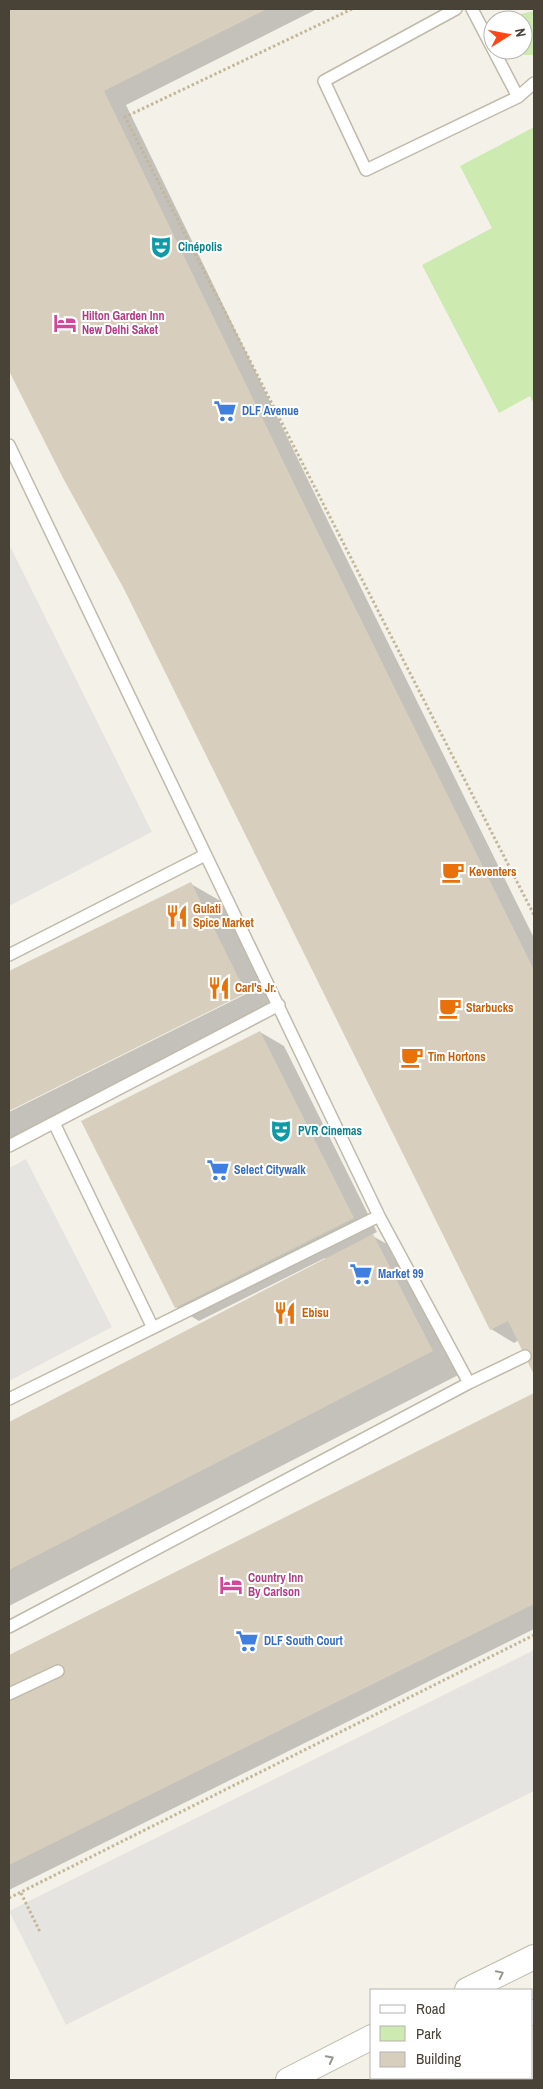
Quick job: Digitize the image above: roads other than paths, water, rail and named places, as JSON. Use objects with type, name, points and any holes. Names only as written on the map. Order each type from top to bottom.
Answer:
[{"type":"street","points":[[469,1989],[534,1957]]},
{"type":"street","points":[[288,2080],[370,2038]]},
{"type":"street","points":[[398,2080],[405,2079]]},
{"type":"lane","points":[[456,9],[324,81],[366,170],[518,97],[534,83]]},
{"type":"lane","points":[[472,9],[518,97]]},
{"type":"lane","points":[[9,445],[65,558],[205,855],[279,1004],[379,1216],[470,1383]]},
{"type":"lane","points":[[9,955],[205,855]]},
{"type":"lane","points":[[9,1146],[279,1004]]},
{"type":"lane","points":[[54,1122],[153,1328]]},
{"type":"lane","points":[[9,1399],[379,1216]]},
{"type":"lane","points":[[9,1627],[470,1383],[525,1356]]},
{"type":"lane","points":[[9,1694],[58,1671]]},
{"type":"place","name":"Cinépolis","points":[[161,247]]},
{"type":"place","name":"Hilton Garden Inn New Delhi Saket","points":[[65,323]]},
{"type":"place","name":"DLF Avenue","points":[[225,411]]},
{"type":"place","name":"Keventers","points":[[453,872]]},
{"type":"place","name":"Gulati Spice Market","points":[[177,916]]},
{"type":"place","name":"Carl's Jr.","points":[[219,988]]},
{"type":"place","name":"Starbucks","points":[[450,1008]]},
{"type":"place","name":"Tim Hortons","points":[[412,1057]]},
{"type":"place","name":"PVR Cinemas","points":[[281,1131]]},
{"type":"place","name":"Select Citywalk","points":[[218,1170]]},
{"type":"place","name":"Market 99","points":[[361,1274]]},
{"type":"place","name":"Ebisu","points":[[285,1313]]},
{"type":"place","name":"Country Inn By Carlson","points":[[231,1585]]},
{"type":"place","name":"DLF South Court","points":[[247,1641]]}]
